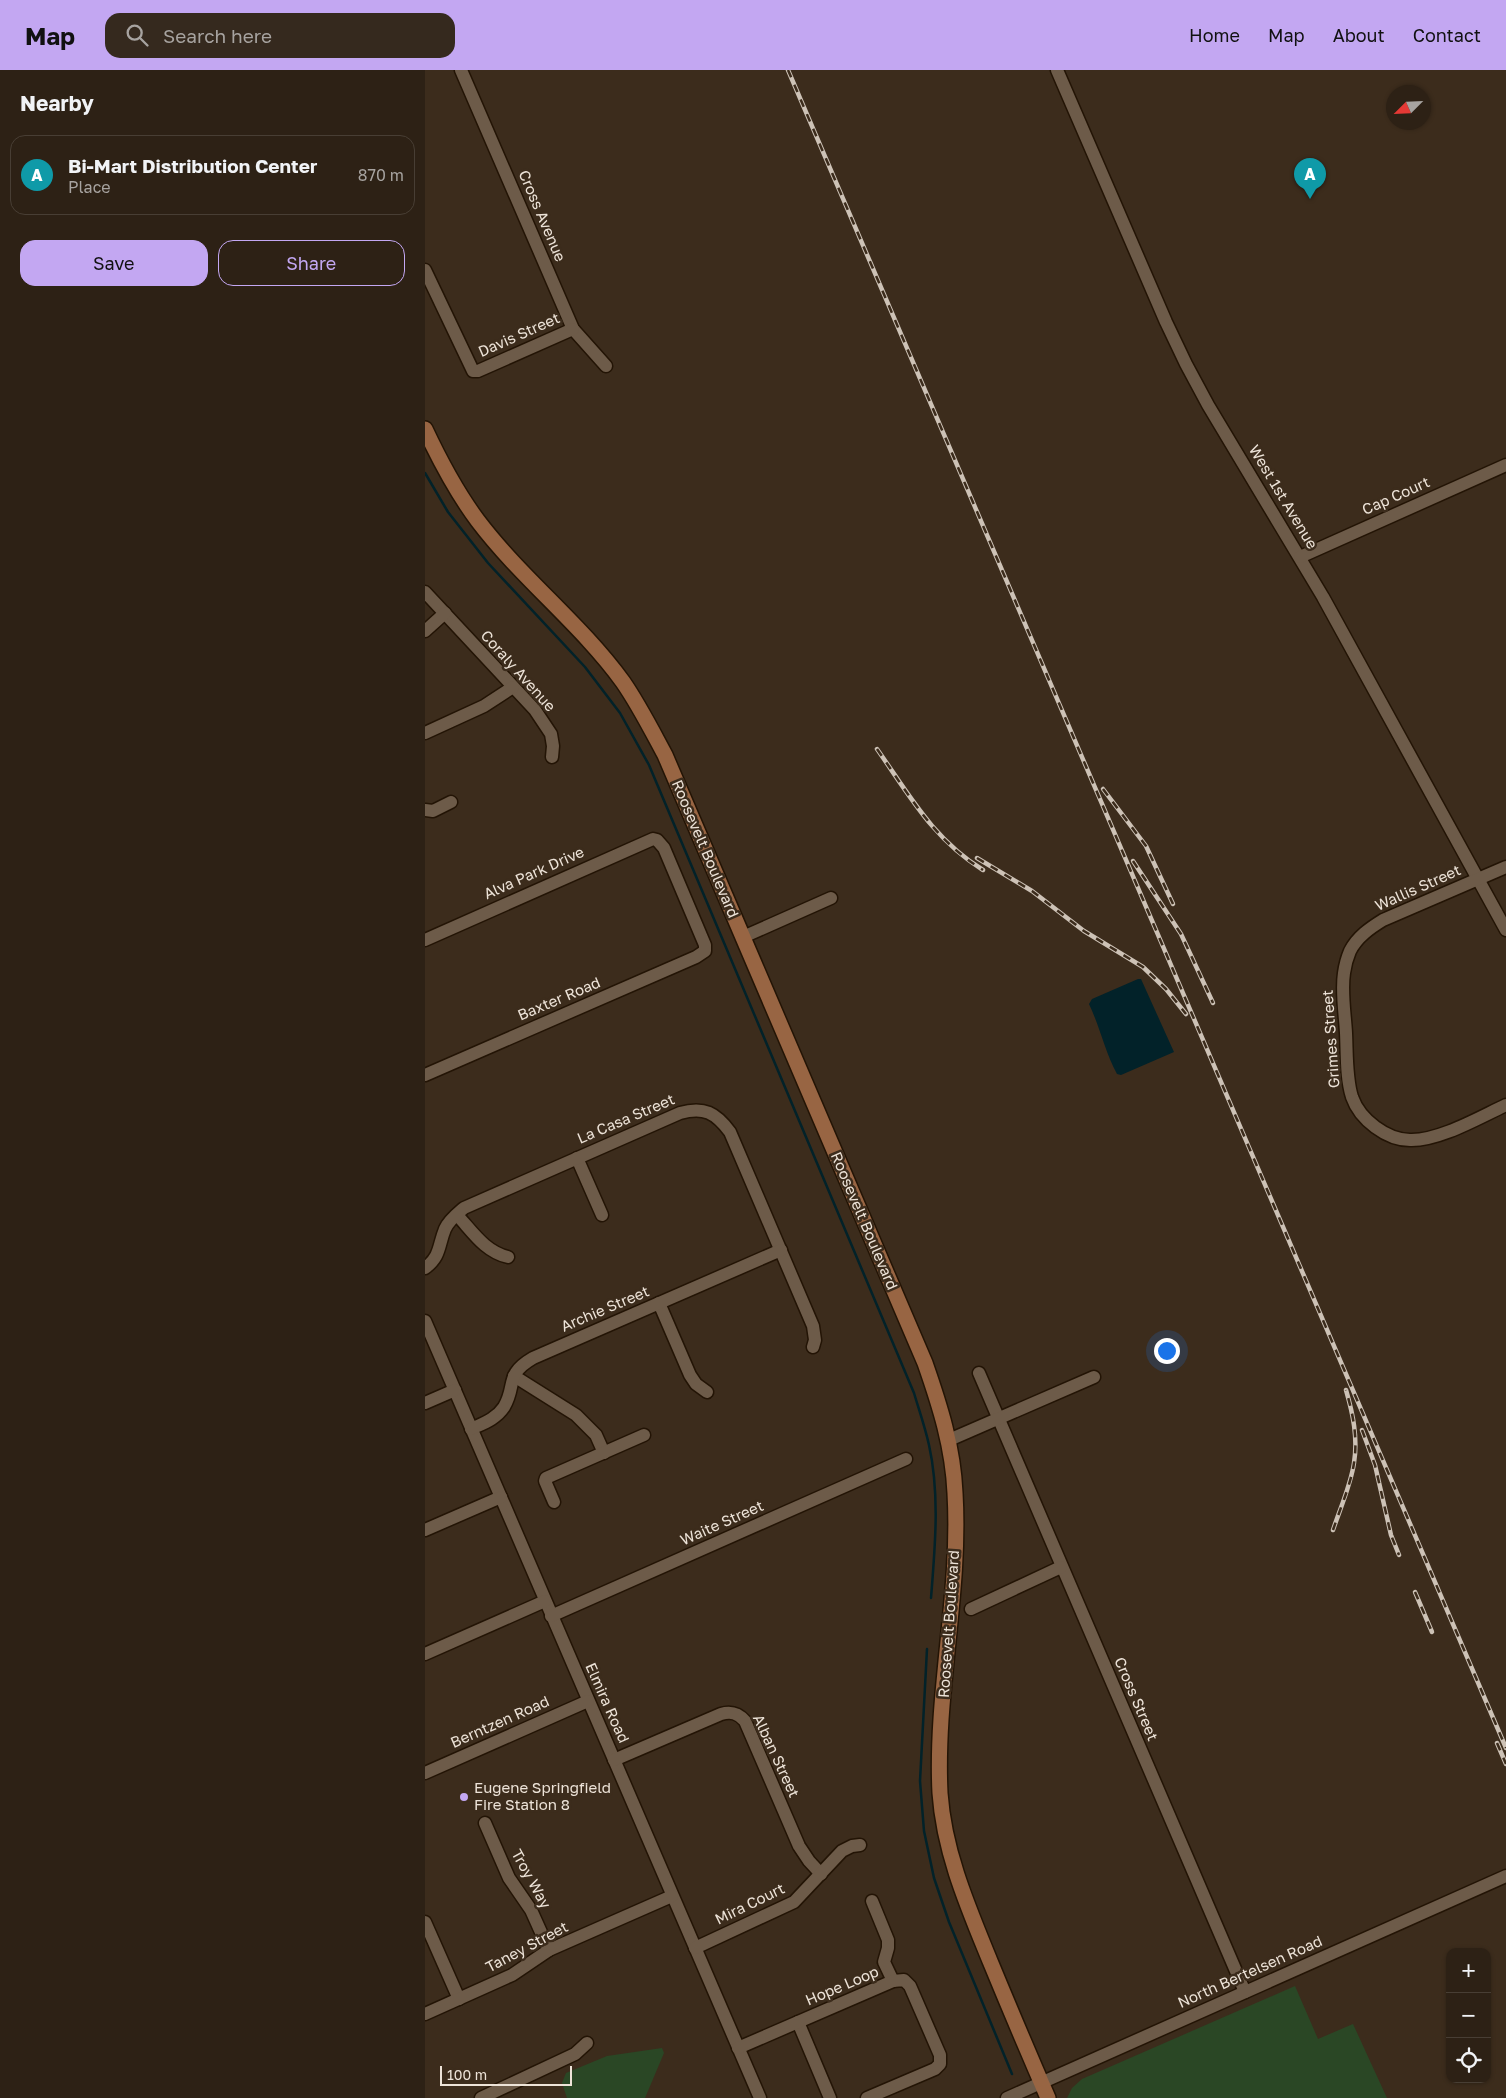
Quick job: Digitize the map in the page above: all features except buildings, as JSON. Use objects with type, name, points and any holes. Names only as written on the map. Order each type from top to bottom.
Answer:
[{"type":"main road","name":"Roosevelt Boulevard","points":[[425,429],[455,488],[478,521],[595,648],[623,683],[665,755],[925,1363],[939,1401],[949,1440],[955,1492],[956,1536],[940,1753],[940,1794],[945,1830],[952,1860],[977,1928],[1047,2098]]},
{"type":"street","name":"Cross Avenue","points":[[461,70],[573,329],[606,366]]},
{"type":"street","name":"West 1st Avenue","points":[[1057,70],[1186,364],[1300,557],[1506,930]]},
{"type":"street","name":"Davis Street","points":[[425,270],[471,369],[478,371],[573,329]]},
{"type":"street","name":"Cap Court","points":[[1300,557],[1506,465]]},
{"type":"street","name":"Coraly Avenue","points":[[425,592],[544,722],[551,734],[553,756]]},
{"type":"street","points":[[425,631],[445,614]]},
{"type":"street","points":[[425,733],[484,706],[513,687]]},
{"type":"street","points":[[425,810],[433,811],[451,802]]},
{"type":"street","name":"Alva Park Drive","points":[[425,940],[645,841],[657,840],[661,843],[667,856],[705,945],[705,951]]},
{"type":"street","name":"Wallis Street","points":[[1351,950],[1359,937],[1383,920],[1506,867]]},
{"type":"street","points":[[743,937],[831,898]]},
{"type":"street","name":"Grimes Street","points":[[1351,950],[1344,972],[1343,989],[1348,1070],[1353,1099],[1363,1115],[1378,1129],[1396,1138],[1411,1140],[1443,1133],[1506,1105]]},
{"type":"street","name":"Baxter Road","points":[[425,1075],[696,957],[705,951]]},
{"type":"street","name":"La Casa Street","points":[[425,1268],[440,1250],[449,1221],[472,1203],[680,1113],[697,1110],[714,1115],[722,1121],[730,1132],[813,1326],[815,1340],[813,1348]]},
{"type":"street","points":[[577,1158],[602,1215]]},
{"type":"street","points":[[457,1214],[487,1247],[493,1252],[508,1257]]},
{"type":"street","name":"Archie Street","points":[[471,1429],[497,1415],[504,1406],[518,1369],[533,1358],[781,1250]]},
{"type":"street","points":[[659,1303],[690,1375],[696,1384],[707,1392]]},
{"type":"street","name":"Elmira Road","points":[[425,1321],[760,2098]]},
{"type":"street","name":"Cross Street","points":[[979,1373],[1245,1992]]},
{"type":"street","points":[[514,1376],[569,1410],[596,1435],[603,1453]]},
{"type":"street","points":[[949,1440],[1094,1377]]},
{"type":"street","points":[[425,1403],[455,1390]]},
{"type":"street","points":[[554,1502],[545,1481],[547,1478],[644,1435]]},
{"type":"street","name":"Waite Street","points":[[551,1616],[906,1460]]},
{"type":"street","points":[[425,1530],[501,1498]]},
{"type":"street","points":[[971,1609],[1061,1567]]},
{"type":"street","points":[[425,1654],[545,1601]]},
{"type":"street","name":"Berntzen Road","points":[[425,1773],[589,1702]]},
{"type":"street","name":"Alban Street","points":[[614,1760],[729,1711],[737,1714],[745,1721],[799,1846],[821,1874]]},
{"type":"street","name":"Troy Way","points":[[485,1823],[509,1878],[531,1910],[549,1950]]},
{"type":"street","name":"Mira Court","points":[[695,1948],[790,1904],[798,1899],[842,1851],[852,1846],[860,1845]]},
{"type":"street","name":"North Bertelsen Road","points":[[1007,2098],[1506,1876]]},
{"type":"street","name":"Taney Street","points":[[425,2014],[512,1975],[549,1950],[672,1896]]},
{"type":"street","points":[[872,1901],[888,1940],[888,1950],[884,1960],[893,1981]]},
{"type":"street","points":[[425,1922],[459,1999]]},
{"type":"street","name":"Hope Loop","points":[[739,2048],[893,1981],[903,1980],[910,1986],[940,2055],[940,2064],[935,2069],[867,2098]]},
{"type":"street","name":"Hope Loop","points":[[798,2022],[831,2098]]},
{"type":"street","points":[[481,2098],[575,2054],[587,2043]]},
{"type":"green space","points":[[1295,1986],[1318,2039],[1353,2024],[1387,2098],[1067,2098],[1072,2088],[1082,2079]]},
{"type":"green space","points":[[662,2048],[664,2053],[645,2098],[567,2098],[562,2083],[566,2073],[607,2056]]},
{"type":"water","points":[[1141,979],[1174,1052],[1121,1075],[1117,1074],[1113,1066],[1089,1004],[1092,999]]},
{"type":"waterway","points":[[425,473],[448,512],[488,563],[585,667],[620,713],[649,765],[914,1393],[929,1445],[935,1483],[936,1521],[931,1598]]},
{"type":"waterway","points":[[927,1649],[920,1781],[924,1831],[934,1878],[949,1922],[1012,2074]]},
{"type":"railway","points":[[788,70],[1506,1748]]},
{"type":"railway","points":[[877,749],[912,800],[936,830],[965,858],[983,870]]},
{"type":"railway","points":[[1103,789],[1146,846],[1173,904]]},
{"type":"railway","points":[[977,858],[1032,891],[1084,931],[1143,967],[1166,989],[1186,1014]]},
{"type":"railway","points":[[1133,861],[1181,934],[1213,1003]]},
{"type":"railway","points":[[1333,1530],[1350,1479],[1355,1454],[1354,1426],[1346,1390]]},
{"type":"railway","points":[[1362,1430],[1375,1465],[1391,1535],[1399,1555]]},
{"type":"railway","points":[[1415,1592],[1432,1632]]},
{"type":"railway","points":[[1497,1743],[1506,1764]]},
{"type":"place","name":"Bi-Mart Distribution Center","points":[[1310,199]]},
{"type":"place","name":"Eugene Springfield Fire Station 8","points":[[464,1797]]}]
